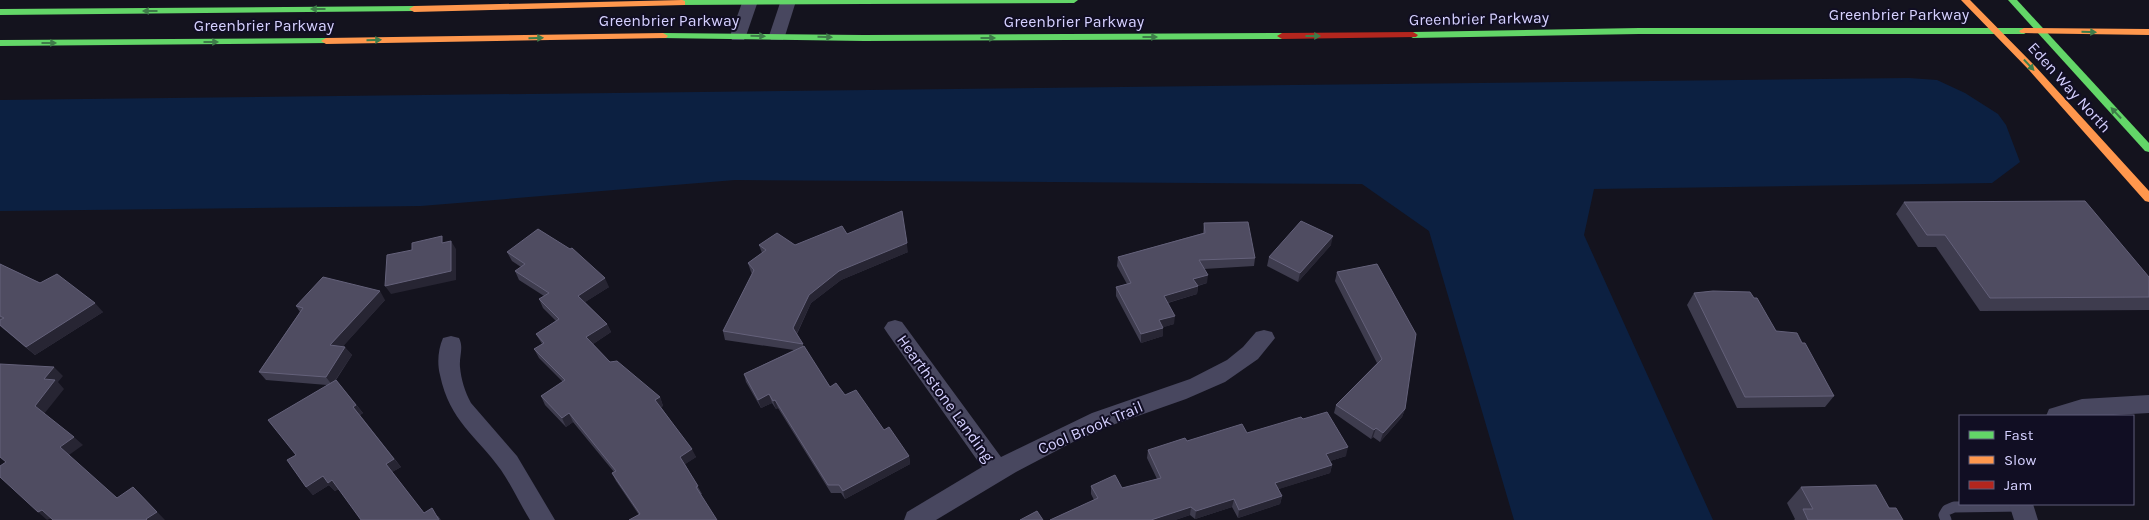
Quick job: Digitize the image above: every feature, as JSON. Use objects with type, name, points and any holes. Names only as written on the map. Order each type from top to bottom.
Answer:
[{"type":"main road","name":"Greenbrier Parkway","points":[[0,12],[267,10],[750,0],[1074,0]]},
{"type":"main road","name":"Eden Way North","points":[[1964,0],[2032,68],[2149,198]]},
{"type":"main road","name":"Eden Way North","points":[[2012,0],[2149,148]]},
{"type":"main road","name":"Greenbrier Parkway","points":[[0,43],[738,36],[864,38],[1426,35],[1649,31],[1995,30],[2149,32]]},
{"type":"street","points":[[738,36],[750,0]]},
{"type":"street","points":[[777,36],[788,0]]},
{"type":"street","name":"Hearthstone Landing","points":[[895,328],[997,469]]},
{"type":"street","name":"Cool Brook Trail","points":[[916,520],[997,469],[1066,435],[1118,413],[1205,382],[1234,365],[1264,338]]},
{"type":"street","points":[[451,344],[449,367],[455,394],[463,409],[509,463],[543,520]]},
{"type":"street","points":[[2061,415],[2090,407],[2149,404]]},
{"type":"lane","points":[[267,10],[275,0]]},
{"type":"lane","points":[[1946,520],[1944,515],[1947,510],[1954,506],[2023,510]]},
{"type":"water","points":[[1909,78],[1937,80],[1965,93],[1998,114],[2006,125],[2020,162],[1992,183],[1594,189],[1584,235],[1713,520],[1514,520],[1429,231],[1362,184],[735,180],[421,206],[0,211],[0,100]]},
{"type":"building","points":[[2085,201],[2149,277],[2149,297],[1990,298],[1945,235],[1927,235],[1904,202]]},
{"type":"building","points":[[902,211],[907,243],[839,271],[809,295],[793,328],[803,344],[723,331],[754,270],[748,263],[766,250],[759,245],[777,233],[795,245],[842,226],[847,234]]},
{"type":"building","points":[[1301,221],[1333,236],[1300,273],[1269,257]]},
{"type":"building","points":[[1248,222],[1255,258],[1199,260],[1208,275],[1193,279],[1198,286],[1164,296],[1175,316],[1159,320],[1163,328],[1141,334],[1116,287],[1131,283],[1118,257],[1205,233],[1204,223]]},
{"type":"building","points":[[538,229],[570,249],[572,248],[605,278],[578,296],[607,324],[586,337],[610,362],[617,361],[660,397],[655,400],[692,449],[680,457],[717,520],[629,520],[640,514],[612,473],[616,471],[569,413],[562,418],[541,396],[565,380],[534,349],[544,343],[536,334],[559,319],[539,299],[549,293],[515,271],[525,264],[507,252]]},
{"type":"building","points":[[442,236],[442,243],[451,241],[451,271],[385,286],[387,255],[412,250],[412,243]]},
{"type":"building","points":[[0,264],[40,283],[57,274],[95,303],[26,347],[0,325],[0,320],[4,318],[0,316]]},
{"type":"building","points":[[1377,264],[1416,334],[1405,409],[1383,433],[1376,428],[1374,430],[1336,405],[1382,359],[1337,272]]},
{"type":"building","points":[[323,277],[380,291],[330,345],[345,347],[326,377],[259,372],[303,308],[296,306]]},
{"type":"building","points":[[1713,291],[1750,292],[1754,298],[1757,298],[1776,331],[1797,333],[1802,343],[1805,343],[1834,396],[1745,397],[1694,293]]},
{"type":"building","points":[[804,346],[830,387],[836,383],[845,395],[856,390],[884,430],[889,427],[909,456],[843,491],[839,485],[828,485],[775,400],[773,401],[769,394],[758,400],[744,374]]},
{"type":"building","points":[[0,364],[54,367],[44,379],[55,380],[35,406],[74,437],[60,447],[117,498],[133,487],[157,512],[147,520],[53,520],[42,510],[38,512],[0,477],[0,466],[6,462],[0,457]]},
{"type":"building","points":[[336,380],[356,405],[353,407],[394,459],[386,464],[424,513],[432,508],[439,520],[361,520],[332,480],[328,483],[323,476],[306,487],[287,460],[296,455],[268,420]]},
{"type":"building","points":[[1327,412],[1348,447],[1326,454],[1332,465],[1275,483],[1282,496],[1239,510],[1234,499],[1196,511],[1191,507],[1151,520],[1050,520],[1098,498],[1091,486],[1115,475],[1122,488],[1161,478],[1148,450],[1185,438],[1187,441],[1242,424],[1247,433],[1301,417],[1303,419]]},
{"type":"building","points":[[1876,485],[1889,508],[1896,508],[1903,520],[1808,520],[1803,509],[1813,509],[1801,487]]},
{"type":"building","points":[[1037,511],[1043,520],[1020,520]]},
{"type":"traffic: fast","points":[[682,3],[1074,0]]},
{"type":"traffic: fast","points":[[2012,0],[2149,149]]},
{"type":"traffic: fast","points":[[0,12],[414,9]]},
{"type":"traffic: fast","points":[[1413,35],[1639,31],[2024,31]]},
{"type":"traffic: fast","points":[[663,36],[864,38],[1282,36]]},
{"type":"traffic: fast","points":[[0,43],[326,41]]},
{"type":"traffic: slow","points":[[1965,0],[2032,68],[2149,198]]},
{"type":"traffic: slow","points":[[414,9],[682,3]]},
{"type":"traffic: slow","points":[[2024,31],[2149,32]]},
{"type":"traffic: slow","points":[[326,41],[663,36]]},
{"type":"traffic: jam","points":[[1282,36],[1413,35]]}]
